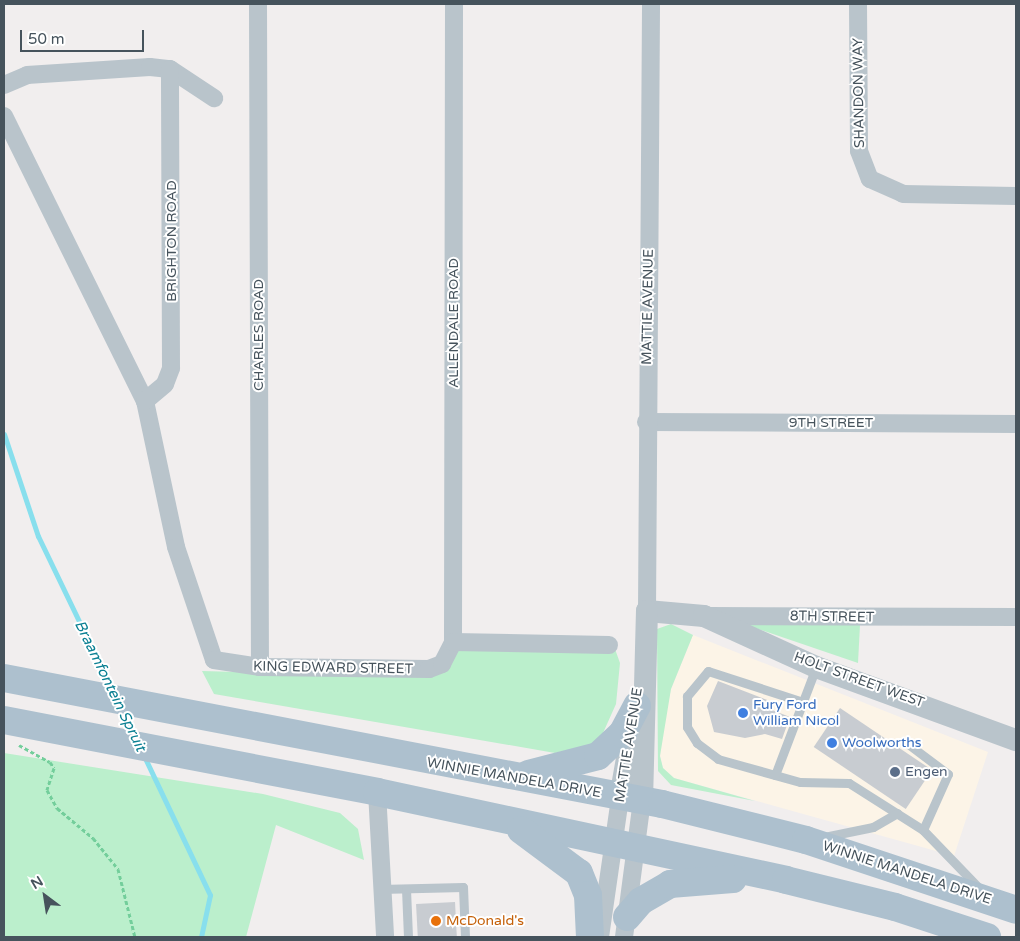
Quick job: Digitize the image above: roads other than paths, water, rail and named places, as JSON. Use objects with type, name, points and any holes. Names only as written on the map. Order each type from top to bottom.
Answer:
[{"type":"main road","name":"WINNIE MANDELA DRIVE","points":[[4,678],[44,688],[146,708],[510,778],[631,799],[806,840],[1007,907]]},
{"type":"main road","points":[[510,778],[598,756],[622,734],[637,706]]},
{"type":"main road","points":[[8,729],[94,737],[211,763],[377,792],[840,894],[987,937]]},
{"type":"main road","points":[[506,820],[544,844],[579,873],[589,902],[590,937]]},
{"type":"main road","points":[[625,927],[641,901],[670,884],[733,879],[840,894]]},
{"type":"street","name":"CHARLES ROAD","points":[[258,4],[260,667]]},
{"type":"street","name":"ALLENDALE ROAD","points":[[453,642],[454,4]]},
{"type":"street","name":"MATTIE AVENUE","points":[[625,927],[626,848],[647,611],[646,422],[651,4]]},
{"type":"street","name":"SHANDON WAY","points":[[858,4],[859,151],[870,179],[903,194],[1016,196]]},
{"type":"street","points":[[4,85],[27,75],[150,67],[170,70],[214,98]]},
{"type":"street","name":"BRIGHTON ROAD","points":[[145,401],[165,384],[171,368],[170,70]]},
{"type":"street","points":[[4,116],[145,401]]},
{"type":"street","name":"KING EDWARD STREET","points":[[145,401],[176,547],[206,648],[218,663],[260,667],[417,671],[442,664],[453,642]]},
{"type":"street","name":"9TH STREET","points":[[646,422],[1016,424]]},
{"type":"street","name":"MATTIE AVENUE","points":[[631,799],[637,706],[647,611]]},
{"type":"street","name":"8TH STREET","points":[[647,611],[704,616],[1016,618]]},
{"type":"street","name":"HOLT STREET WEST","points":[[704,616],[816,666],[1016,740]]},
{"type":"street","points":[[453,642],[610,645]]},
{"type":"street","points":[[377,792],[380,889],[385,937]]},
{"type":"street","name":"MATTIE AVENUE","points":[[600,937],[626,848]]},
{"type":"lane","points":[[775,775],[816,666]]},
{"type":"lane","points":[[803,702],[713,670],[703,673],[687,696],[687,727],[696,743],[718,759],[800,782],[849,783],[923,830],[959,872],[1007,907]]},
{"type":"lane","points":[[908,744],[948,774],[923,830]]},
{"type":"lane","points":[[806,840],[873,827],[897,813]]},
{"type":"lane","points":[[380,889],[463,887],[465,937]]},
{"type":"lane","points":[[406,889],[408,937]]},
{"type":"waterway","name":"Braamfontein Spruit","points":[[4,434],[38,536],[112,690]]},
{"type":"waterway","name":"Braamfontein Spruit","points":[[121,709],[134,735]]},
{"type":"waterway","name":"Braamfontein Spruit","points":[[144,756],[210,895],[201,937]]},
{"type":"place","name":"Fury Ford William Nicol","points":[[743,713]]},
{"type":"place","name":"Woolworths","points":[[832,743]]},
{"type":"place","name":"Engen","points":[[895,772]]},
{"type":"place","name":"McDonald's","points":[[436,921]]}]
